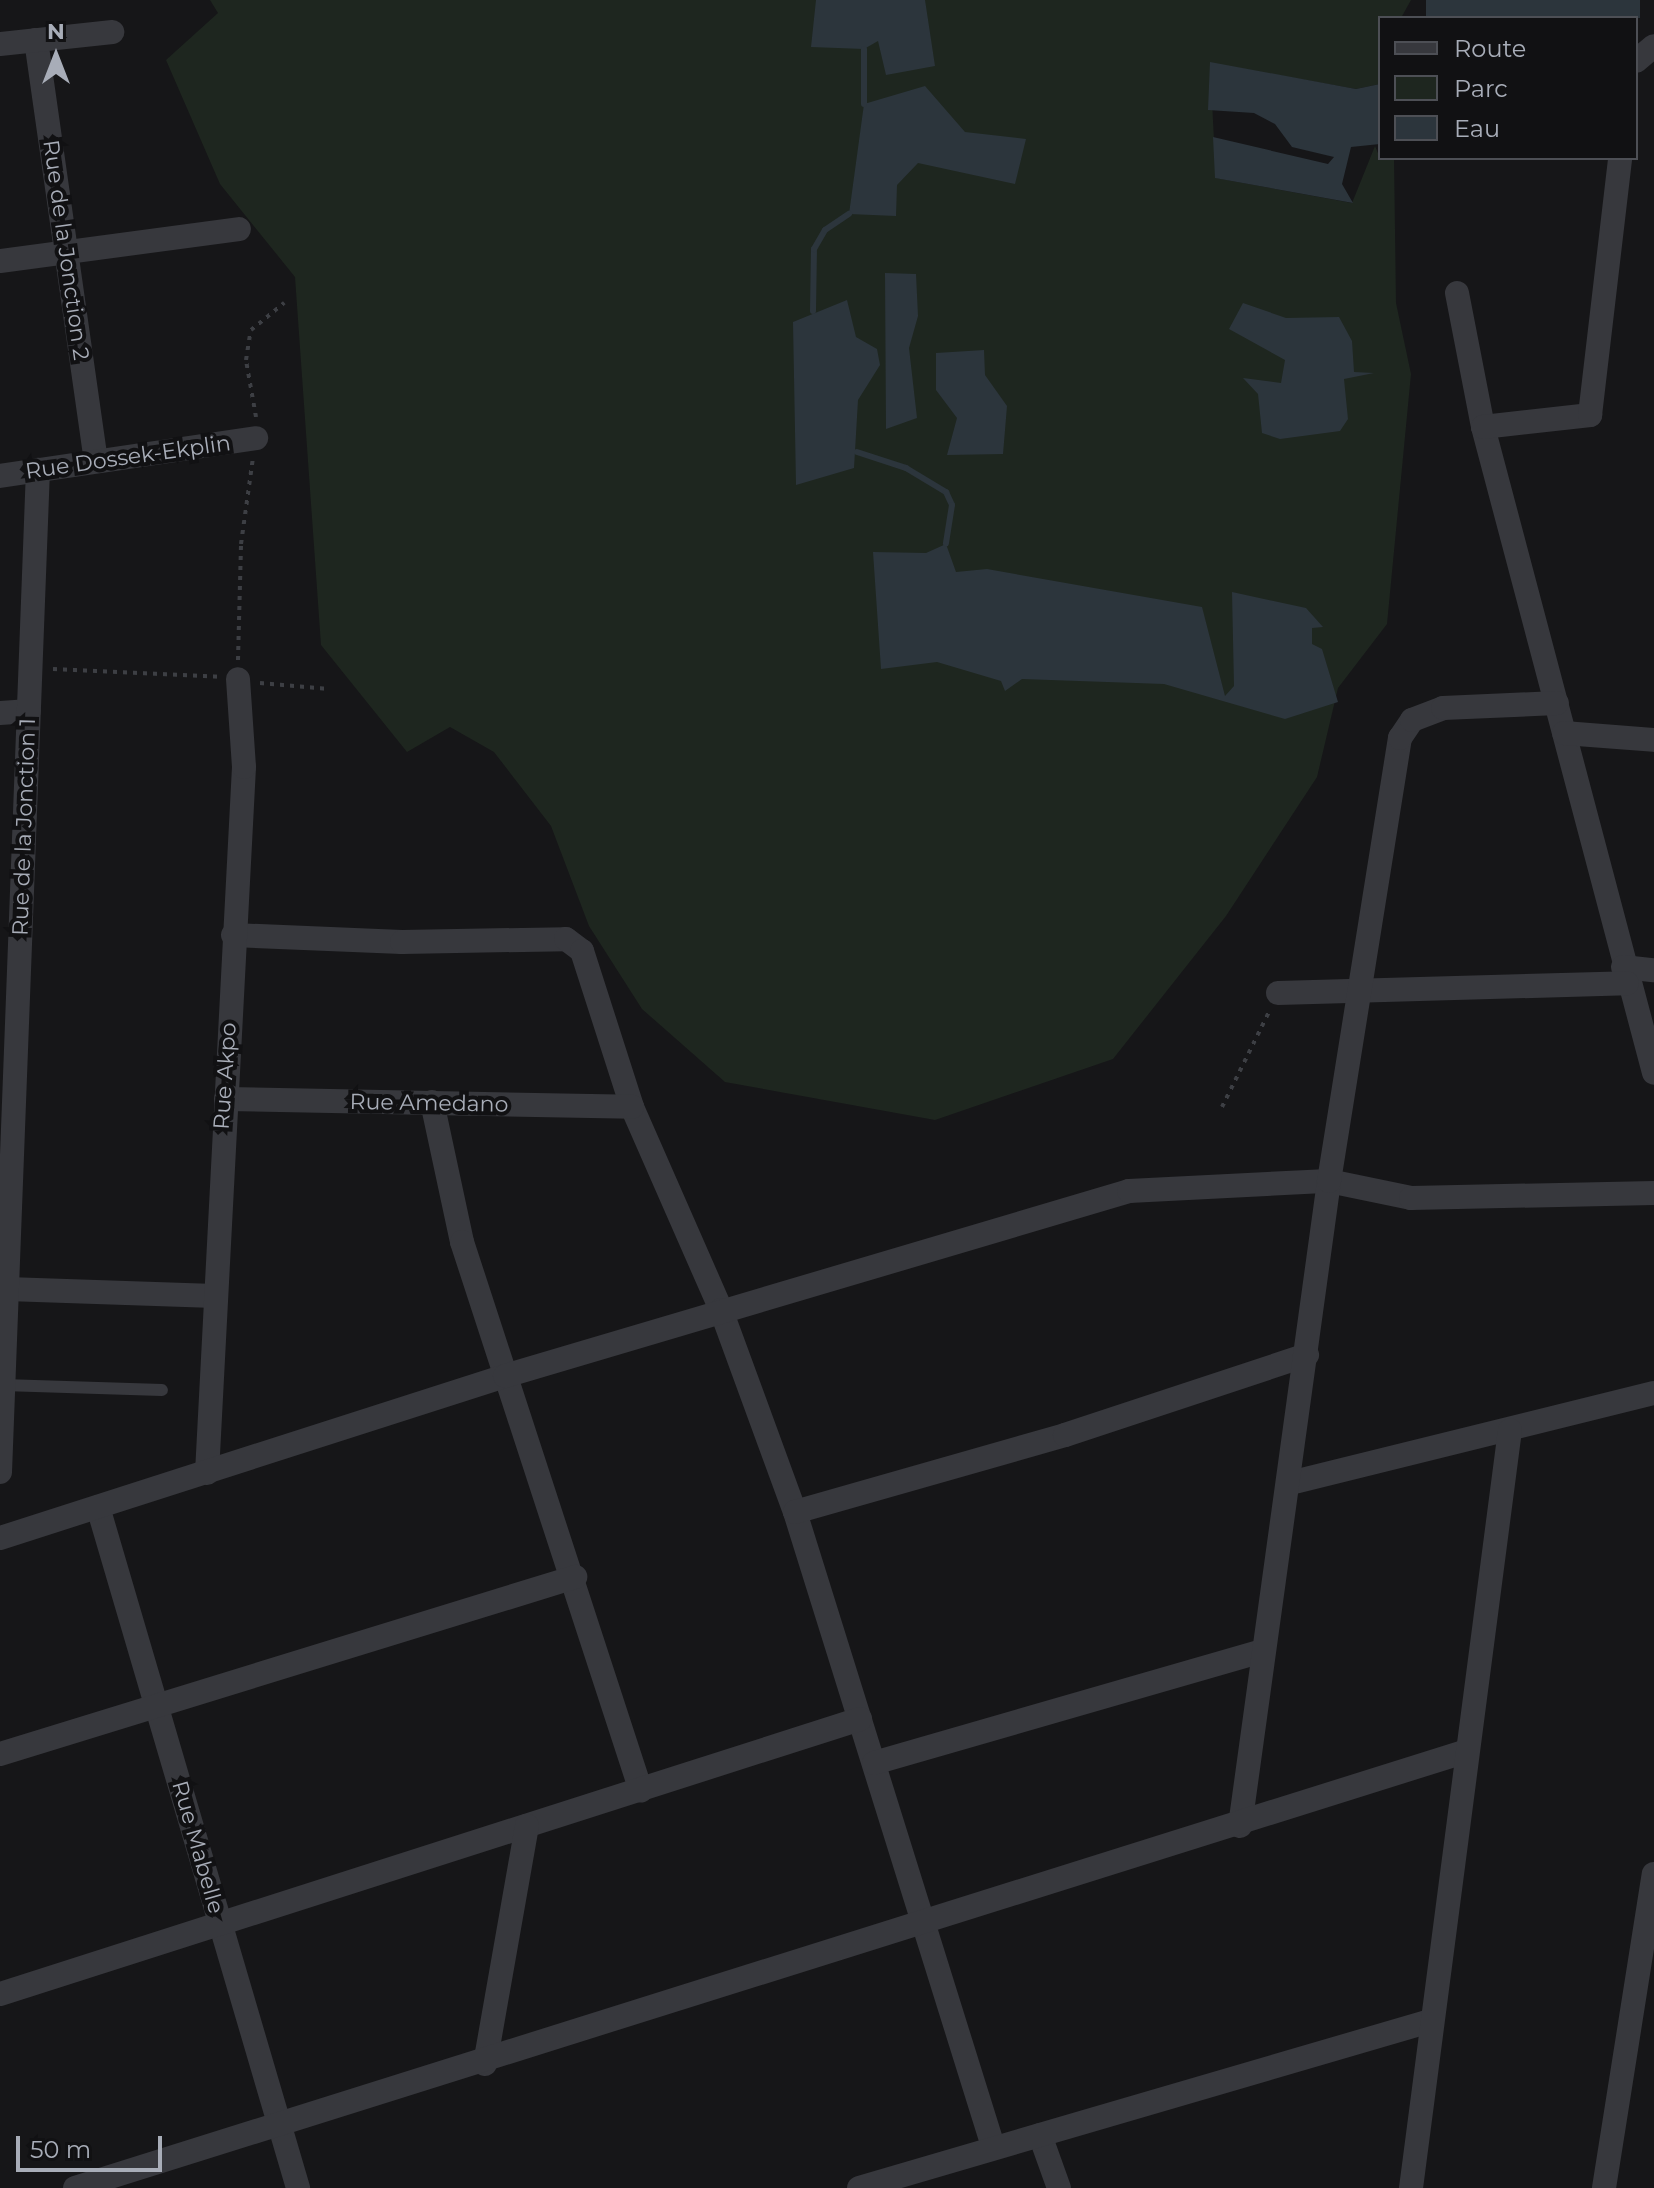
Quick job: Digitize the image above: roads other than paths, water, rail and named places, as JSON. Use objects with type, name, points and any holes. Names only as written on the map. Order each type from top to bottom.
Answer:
[{"type":"street","points":[[0,44],[112,32]]},
{"type":"street","name":"Rue de la Jonction 2","points":[[36,40],[96,461]]},
{"type":"street","points":[[1638,59],[1654,46]]},
{"type":"street","points":[[1483,427],[1590,415],[1620,160]]},
{"type":"street","points":[[0,261],[239,229]]},
{"type":"street","points":[[1457,293],[1483,427],[1557,703],[1625,975],[1654,1073]]},
{"type":"street","name":"Rue Dossek-Ekplin","points":[[0,476],[256,438]]},
{"type":"street","name":"Rue de la Jonction 1","points":[[0,1472],[2,1345],[7,1289],[38,470]]},
{"type":"street","name":"Rue Akpo","points":[[207,1473],[244,767],[238,679]]},
{"type":"street","points":[[1240,1826],[1263,1651],[1290,1483],[1329,1181],[1400,738],[1412,720],[1443,708],[1557,703]]},
{"type":"street","points":[[0,713],[29,711]]},
{"type":"street","points":[[1564,733],[1654,740]]},
{"type":"street","points":[[233,935],[566,939],[582,951],[632,1107],[721,1310],[795,1512],[874,1763],[920,1924],[993,2146]]},
{"type":"street","points":[[1278,993],[1361,994],[1625,975],[1654,970]]},
{"type":"street","name":"Rue Amedano","points":[[226,1099],[632,1107]]},
{"type":"street","points":[[432,1102],[462,1242],[575,1577],[641,1791]]},
{"type":"street","points":[[0,1538],[505,1376],[1129,1191],[1329,1181],[1411,1198],[1654,1193]]},
{"type":"street","points":[[7,1289],[215,1296]]},
{"type":"street","points":[[795,1512],[1065,1435],[1307,1355]]},
{"type":"street","points":[[1290,1483],[1654,1393]]},
{"type":"street","points":[[1411,2188],[1430,2021],[1510,1430]]},
{"type":"street","name":"Rue Mabelle","points":[[98,1507],[298,2188]]},
{"type":"street","points":[[0,1754],[159,1711],[575,1577]]},
{"type":"street","points":[[874,1763],[1263,1651]]},
{"type":"street","points":[[0,1994],[219,1921],[641,1791],[860,1719]]},
{"type":"street","points":[[75,2188],[485,2064],[920,1924],[1240,1826],[1467,1751]]},
{"type":"street","points":[[485,2064],[527,1826]]},
{"type":"street","points":[[1604,2188],[1654,1874]]},
{"type":"street","points":[[859,2188],[993,2146],[1430,2021]]},
{"type":"street","points":[[1040,2135],[1059,2188]]},
{"type":"lane","points":[[3,1385],[162,1390]]},
{"type":"water","points":[[816,0],[925,0],[935,66],[886,75],[878,41],[864,49],[811,47]]},
{"type":"water","points":[[1426,0],[1640,0],[1640,18],[1426,16]]},
{"type":"water","points":[[1210,62],[1356,89],[1378,84],[1378,144],[1351,147],[1342,184],[1353,203],[1215,178],[1213,137],[1328,164],[1334,157],[1292,147],[1275,124],[1254,113],[1208,110]]},
{"type":"water","points":[[925,86],[965,132],[1026,139],[1015,184],[918,163],[897,185],[896,216],[849,214],[864,104]]},
{"type":"water","points":[[885,273],[916,274],[918,316],[909,348],[917,418],[886,429]]},
{"type":"water","points":[[847,300],[856,337],[877,349],[880,365],[858,400],[854,468],[796,485],[793,322]]},
{"type":"water","points":[[1243,303],[1286,318],[1339,317],[1352,341],[1354,372],[1374,373],[1344,379],[1348,419],[1340,431],[1280,439],[1262,433],[1258,394],[1243,378],[1281,383],[1285,360],[1229,329]]},
{"type":"water","points":[[984,350],[985,375],[1007,406],[1003,454],[947,455],[957,418],[936,390],[936,353]]},
{"type":"water","points":[[946,544],[956,572],[987,569],[1202,607],[1225,696],[1234,686],[1232,592],[1306,608],[1323,627],[1312,628],[1312,644],[1322,649],[1338,702],[1285,719],[1164,684],[1022,679],[1005,691],[1001,681],[937,662],[881,669],[873,552],[926,553]]},
{"type":"waterway","points":[[864,49],[864,104]]},
{"type":"waterway","points":[[813,311],[814,249],[825,230],[849,214]]},
{"type":"waterway","points":[[857,452],[906,468],[946,492],[952,505],[946,544]]}]
